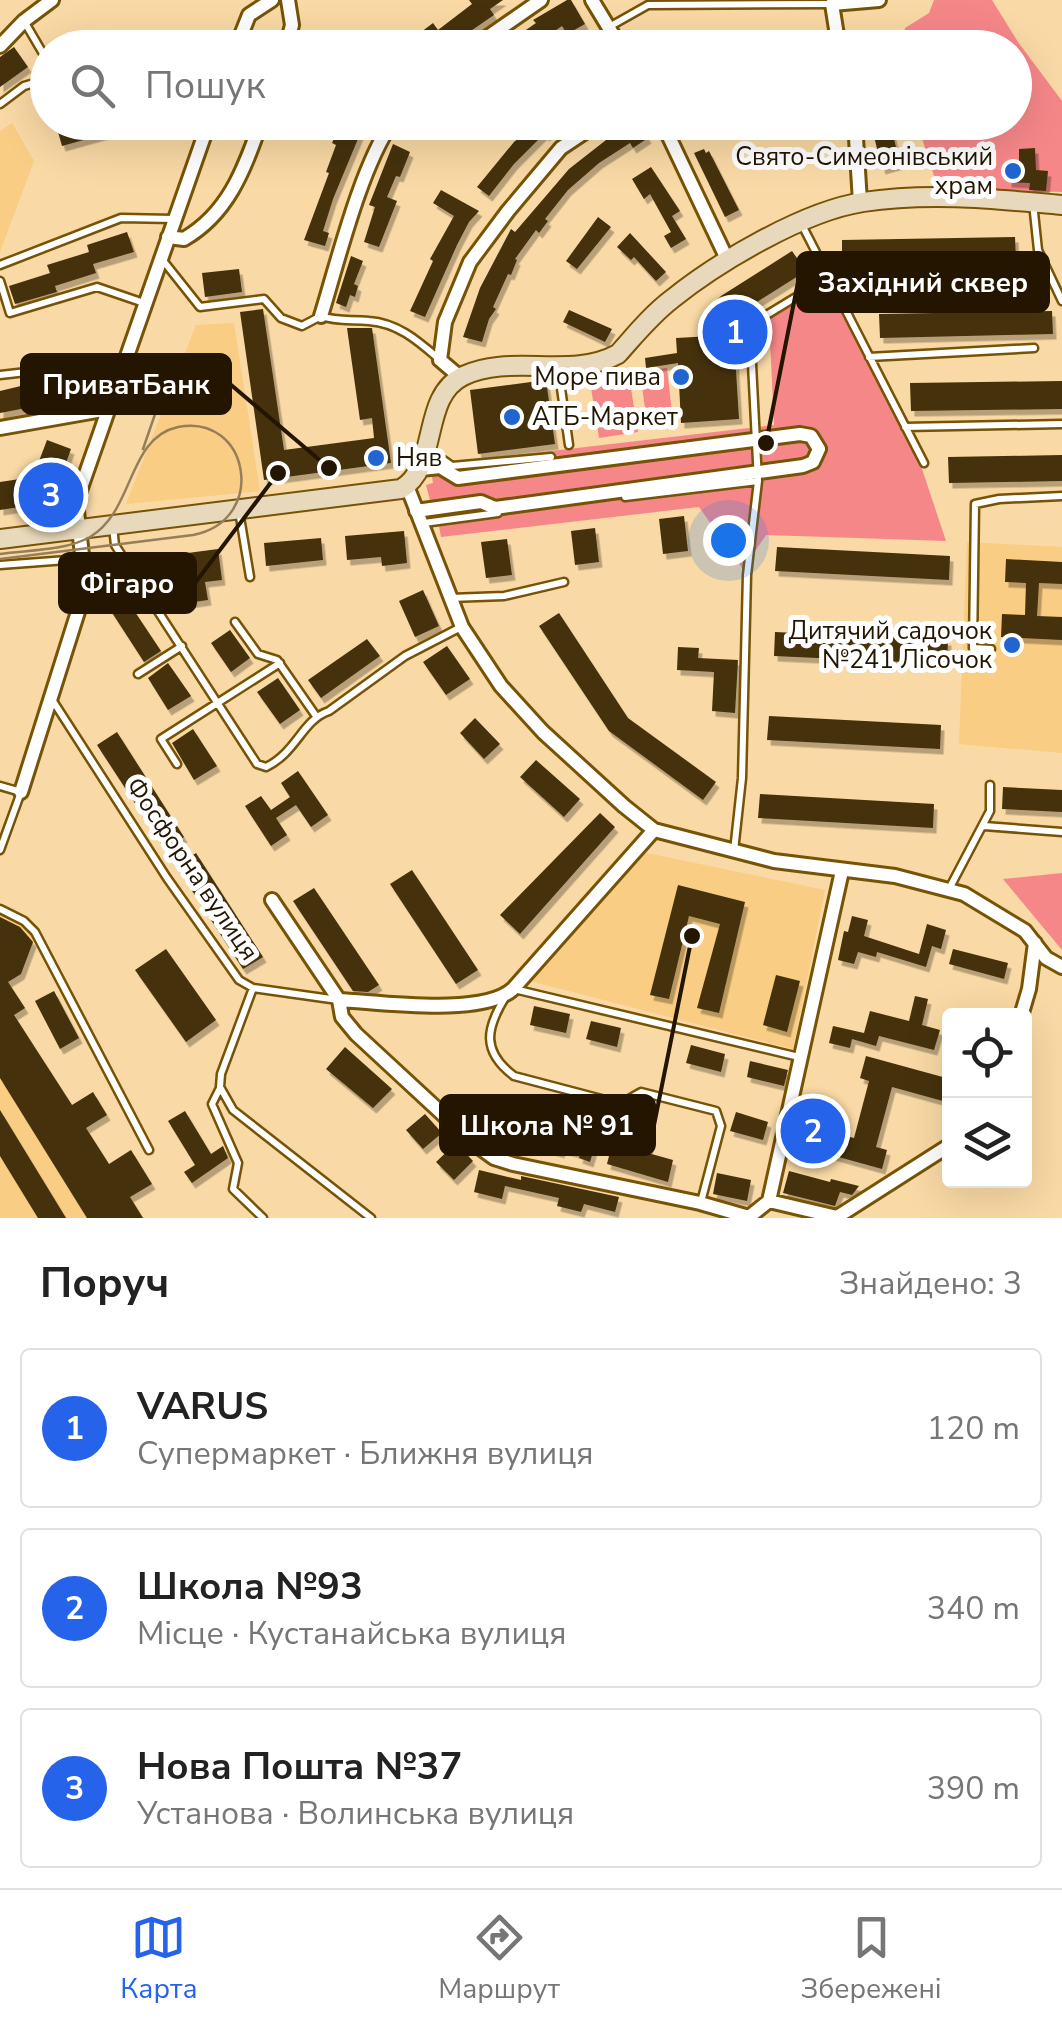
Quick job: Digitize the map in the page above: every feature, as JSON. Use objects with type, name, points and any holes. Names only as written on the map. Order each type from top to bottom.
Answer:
[{"type":"street","points":[[0,46],[24,20],[52,0]]},
{"type":"street","points":[[242,30],[254,0]]},
{"type":"street","points":[[249,15],[272,0]]},
{"type":"street","points":[[288,0],[291,30]]},
{"type":"street","points":[[498,30],[542,0]]},
{"type":"street","points":[[592,0],[611,30]]},
{"type":"street","points":[[833,30],[832,4],[879,0]]},
{"type":"street","points":[[21,792],[82,599],[76,502],[203,140]]},
{"type":"street","points":[[168,237],[184,238],[214,218],[241,178],[254,140]]},
{"type":"street","points":[[321,316],[381,140]]},
{"type":"street","points":[[460,378],[440,360],[445,322],[470,262],[561,148],[573,140]]},
{"type":"street","points":[[671,140],[728,261]]},
{"type":"street","points":[[856,140],[860,202]]},
{"type":"street","points":[[0,539],[400,489],[421,469],[442,400],[460,378],[480,370],[587,364],[618,354],[670,300],[728,261],[800,222],[860,202],[963,195],[1062,205]]},
{"type":"street","points":[[0,428],[108,409]]},
{"type":"street","points":[[420,517],[481,502],[495,508],[758,476],[808,465],[819,448],[805,434],[458,478],[440,467],[421,469]]},
{"type":"street","points":[[407,486],[462,627],[516,704],[612,796],[654,830],[734,852],[895,876],[964,894],[1005,917],[1046,958],[1062,967]]},
{"type":"street","points":[[510,992],[654,830]]},
{"type":"street","points":[[339,1000],[342,1017],[356,1034],[494,1158],[749,1217],[769,1200],[842,871]]},
{"type":"street","name":"Фосфорна вулиця","points":[[272,900],[339,1000],[474,1004],[510,992]]},
{"type":"street","points":[[1023,1008],[1035,943]]},
{"type":"street","points":[[769,1200],[837,1216],[942,1150]]},
{"type":"lane","points":[[609,27],[648,5],[832,4]]},
{"type":"lane","points":[[24,20],[30,30]]},
{"type":"lane","points":[[0,104],[30,84]]},
{"type":"lane","points":[[1033,202],[1038,250],[1062,301]]},
{"type":"lane","points":[[0,265],[121,218],[175,219]]},
{"type":"lane","points":[[800,222],[924,463]]},
{"type":"lane","points":[[162,258],[200,306],[264,299],[281,318],[302,326],[321,316],[335,321],[371,320],[398,328],[440,360]]},
{"type":"lane","points":[[734,852],[742,778],[747,574],[758,476],[750,325],[829,277],[1048,273]]},
{"type":"lane","points":[[0,282],[10,313],[97,287],[145,304]]},
{"type":"lane","points":[[869,357],[1034,348]]},
{"type":"lane","points":[[0,376],[88,365],[122,373]]},
{"type":"lane","points":[[558,365],[569,445]]},
{"type":"lane","points":[[905,427],[1062,424]]},
{"type":"lane","points":[[426,448],[452,466],[551,457]]},
{"type":"lane","points":[[992,649],[973,648],[974,504],[1062,496]]},
{"type":"lane","points":[[239,510],[250,578]]},
{"type":"lane","points":[[113,525],[115,546],[256,764],[266,767],[299,741],[316,716],[329,711],[406,656],[462,627]]},
{"type":"lane","points":[[0,565],[81,559]]},
{"type":"lane","points":[[449,598],[504,596],[564,582]]},
{"type":"lane","points":[[235,622],[258,654],[280,663],[316,716]]},
{"type":"lane","points":[[138,674],[182,646]]},
{"type":"lane","points":[[177,764],[161,739],[280,663]]},
{"type":"lane","name":"Фосфорна вулиця","points":[[50,697],[222,960],[239,980],[253,988],[339,1000]]},
{"type":"lane","points":[[949,890],[984,826],[990,810],[990,785]]},
{"type":"lane","points":[[0,786],[21,792],[0,850]]},
{"type":"lane","points":[[984,826],[1062,832]]},
{"type":"lane","points":[[0,909],[24,921],[34,932],[149,1150]]},
{"type":"lane","points":[[253,988],[212,1104],[238,1163],[232,1189],[262,1218]]},
{"type":"lane","points":[[700,1204],[721,1126],[716,1111],[641,1092],[613,1102],[514,1076],[492,1052],[490,1032],[493,1017],[510,992],[802,1058]]},
{"type":"lane","points":[[220,1087],[234,1110],[371,1218]]},
{"type":"shaded area","points":[[934,0],[992,0],[1011,30],[905,30],[929,13]]},
{"type":"shaded area","points":[[1032,61],[1062,101],[1062,192],[963,192],[936,182],[922,140],[1032,140]]},
{"type":"shaded area","points":[[12,123],[34,161],[0,252],[0,131]]},
{"type":"shaded area","points":[[827,285],[919,460],[946,541],[766,535],[743,569],[699,507],[441,537],[438,521],[494,513],[495,508],[431,504],[426,485],[433,483],[430,465],[774,425],[769,319]]},
{"type":"shaded area","points":[[234,323],[260,491],[126,504],[196,325]]},
{"type":"shaded area","points":[[667,368],[673,422],[647,424],[640,371]]},
{"type":"shaded area","points":[[630,382],[638,432],[599,438],[591,388]]},
{"type":"shaded area","name":"Дитячий садочок №241 Лісочок","points":[[967,542],[1062,547],[1062,753],[959,744]]},
{"type":"shaded area","points":[[642,852],[825,890],[793,1049],[530,981]]},
{"type":"shaded area","points":[[1062,873],[1062,950],[1003,879]]},
{"type":"shaded area","points":[[0,915],[27,926],[34,938],[21,974],[9,982],[25,1008],[14,1015],[143,1218],[0,1218]]},
{"type":"building","points":[[469,0],[503,0],[490,9],[494,15],[472,30],[438,30],[472,4]]},
{"type":"building","points":[[571,0],[585,24],[574,30],[564,30],[562,26],[556,30],[526,30],[536,23],[533,20]]},
{"type":"building","points":[[14,47],[28,67],[0,87],[0,57]]},
{"type":"building","points":[[60,140],[84,140],[62,146]]},
{"type":"building","points":[[358,140],[323,231],[329,233],[325,246],[304,240],[329,173],[326,172],[336,145],[332,143]]},
{"type":"building","points":[[538,140],[489,196],[477,187],[514,142]]},
{"type":"building","points":[[606,140],[645,140],[633,148],[630,143],[599,163],[568,190],[539,233],[536,230],[515,259],[482,342],[463,337],[480,288],[511,229],[515,232],[569,169]]},
{"type":"building","points":[[875,140],[894,140],[900,164],[882,169]]},
{"type":"building","points":[[393,144],[410,152],[387,197],[397,201],[379,247],[364,242],[375,207],[369,205]]},
{"type":"building","points":[[1035,148],[1036,170],[1048,171],[1046,191],[1029,190],[1030,183],[1008,182],[1009,160],[1019,161],[1019,149]]},
{"type":"building","points":[[709,151],[739,210],[725,217],[694,153]]},
{"type":"building","points":[[651,167],[680,211],[672,216],[686,239],[671,248],[664,236],[671,232],[650,194],[644,199],[632,179]]},
{"type":"building","points":[[441,190],[479,211],[457,245],[425,317],[410,311],[433,261],[430,259],[454,216],[433,203]]},
{"type":"building","points":[[598,217],[611,227],[577,269],[566,261]]},
{"type":"building","points":[[127,232],[134,252],[93,264],[96,273],[55,286],[57,292],[15,304],[9,286],[50,273],[47,265],[89,252],[87,245]]},
{"type":"building","points":[[630,233],[666,272],[656,281],[634,257],[631,260],[617,247]]},
{"type":"building","points":[[1015,237],[1016,261],[842,264],[842,240]]},
{"type":"building","points":[[792,251],[806,271],[738,314],[733,322],[739,419],[681,423],[678,363],[646,368],[645,358],[677,353],[676,338],[712,336],[711,306]]},
{"type":"building","points":[[351,256],[363,261],[354,284],[358,286],[355,297],[350,295],[346,307],[336,303]]},
{"type":"building","points":[[239,269],[242,292],[205,297],[202,273]]},
{"type":"building","points":[[263,309],[284,450],[374,438],[372,418],[360,420],[347,328],[372,328],[391,463],[264,480],[240,312]]},
{"type":"building","points":[[569,310],[612,329],[605,342],[563,322]]},
{"type":"building","points":[[1052,311],[1053,334],[880,338],[879,314]]},
{"type":"building","points":[[68,379],[73,399],[0,413],[0,391]]},
{"type":"building","name":"АТБ-Маркет","points":[[546,380],[555,444],[478,454],[470,390]]},
{"type":"building","points":[[1062,381],[1062,409],[911,411],[910,383]]},
{"type":"building","points":[[47,440],[71,449],[52,502],[0,510],[0,482],[33,477]]},
{"type":"building","points":[[1062,455],[1062,481],[949,483],[948,457]]},
{"type":"building","points":[[684,516],[688,551],[663,554],[659,519]]},
{"type":"building","points":[[595,528],[599,562],[575,565],[571,531]]},
{"type":"building","points":[[404,531],[407,563],[382,566],[381,557],[347,560],[345,536]]},
{"type":"building","points":[[321,538],[323,560],[266,566],[264,543]]},
{"type":"building","points":[[507,539],[512,575],[486,578],[481,542]]},
{"type":"building","points":[[777,547],[950,556],[949,580],[775,571]]},
{"type":"building","points":[[218,549],[222,580],[205,582],[208,600],[166,606],[160,595],[156,596],[150,558]]},
{"type":"building","points":[[1006,559],[1062,562],[1062,584],[1039,583],[1037,616],[1062,617],[1062,640],[1001,637],[1002,614],[1025,615],[1026,583],[1005,582]]},
{"type":"building","points":[[423,590],[439,626],[415,637],[399,601]]},
{"type":"building","points":[[125,597],[161,651],[144,662],[109,608]]},
{"type":"building","points":[[559,613],[628,718],[716,782],[703,800],[609,731],[539,626]]},
{"type":"building","points":[[230,630],[250,658],[231,672],[211,643]]},
{"type":"building","points":[[775,632],[948,640],[947,664],[774,656]]},
{"type":"building","points":[[367,639],[380,656],[321,698],[308,680]]},
{"type":"building","points":[[447,646],[470,679],[446,695],[423,662]]},
{"type":"building","points":[[678,647],[699,648],[698,658],[738,660],[735,713],[712,711],[714,672],[677,670]]},
{"type":"building","points":[[168,663],[191,696],[168,710],[148,678]]},
{"type":"building","points":[[278,678],[300,710],[280,724],[257,692]]},
{"type":"building","points":[[769,716],[941,725],[940,749],[767,740]]},
{"type":"building","points":[[475,718],[500,744],[484,759],[460,733]]},
{"type":"building","points":[[193,729],[217,766],[194,780],[172,743]]},
{"type":"building","points":[[117,732],[184,837],[165,849],[97,745]]},
{"type":"building","points":[[536,760],[580,799],[564,817],[520,777]]},
{"type":"building","points":[[298,771],[328,815],[311,827],[296,805],[276,818],[287,835],[271,846],[245,806],[261,796],[271,810],[290,797],[281,783]]},
{"type":"building","points":[[1003,787],[1062,790],[1062,812],[1002,809]]},
{"type":"building","points":[[760,794],[934,804],[933,828],[758,818]]},
{"type":"building","points":[[600,813],[615,827],[520,934],[500,915]]},
{"type":"building","points":[[196,853],[263,957],[243,969],[176,866]]},
{"type":"building","points":[[412,870],[478,970],[456,984],[390,884]]},
{"type":"building","points":[[678,885],[745,902],[719,1013],[697,1008],[720,924],[689,916],[669,999],[650,995]]},
{"type":"building","points":[[314,888],[379,985],[368,992],[353,991],[293,901]]},
{"type":"building","points":[[852,916],[868,920],[864,936],[919,954],[927,924],[946,930],[941,949],[932,946],[926,967],[877,952],[876,957],[858,952],[854,964],[838,960],[844,931],[848,932]]},
{"type":"building","points":[[0,917],[20,927],[33,942],[21,974],[8,982],[25,1008],[14,1015],[72,1105],[93,1092],[107,1115],[86,1128],[109,1164],[131,1150],[152,1184],[130,1197],[143,1218],[87,1218],[0,1078]]},
{"type":"building","points":[[166,949],[216,1020],[186,1042],[135,970]]},
{"type":"building","points":[[953,949],[1008,963],[1004,979],[949,964]]},
{"type":"building","points":[[776,975],[800,981],[787,1032],[763,1025]]},
{"type":"building","points":[[54,991],[79,1038],[60,1049],[35,1001]]},
{"type":"building","points":[[915,996],[928,999],[922,1025],[940,1030],[934,1050],[879,1036],[876,1046],[852,1039],[850,1048],[829,1043],[833,1026],[864,1033],[870,1011],[909,1021]]},
{"type":"building","points":[[534,1006],[570,1014],[566,1033],[530,1025]]},
{"type":"building","points":[[591,1021],[621,1028],[617,1047],[586,1039]]},
{"type":"building","points":[[691,1045],[725,1054],[721,1072],[686,1063]]},
{"type":"building","points":[[345,1047],[392,1089],[373,1108],[326,1069]]},
{"type":"building","points":[[866,1056],[942,1077],[942,1101],[892,1087],[876,1147],[887,1150],[882,1169],[795,1145],[801,1124],[854,1138],[869,1081],[860,1078]]},
{"type":"building","points":[[750,1061],[788,1070],[784,1086],[747,1077]]},
{"type":"building","points":[[0,1110],[66,1218],[38,1218],[0,1156]]},
{"type":"building","points":[[185,1111],[211,1154],[223,1146],[228,1158],[192,1183],[184,1172],[195,1165],[168,1121]]},
{"type":"building","points":[[736,1112],[768,1122],[763,1140],[730,1131]]},
{"type":"building","points":[[425,1114],[442,1133],[423,1149],[406,1130]]},
{"type":"building","points":[[560,1121],[599,1132],[590,1162],[579,1158],[580,1154],[551,1150]]},
{"type":"building","points":[[614,1136],[650,1145],[648,1153],[673,1160],[668,1182],[607,1164]]},
{"type":"building","points":[[456,1143],[473,1161],[454,1180],[436,1162]]},
{"type":"building","points":[[479,1170],[619,1197],[615,1212],[584,1204],[581,1212],[557,1206],[559,1198],[505,1186],[502,1199],[474,1192]]},
{"type":"building","points":[[789,1171],[859,1186],[852,1195],[840,1192],[835,1206],[783,1193]]},
{"type":"building","points":[[717,1173],[751,1180],[747,1201],[713,1194]]},
{"type":"tram line","points":[[143,449],[162,394]]},
{"type":"tram line","points":[[0,554],[58,547],[90,537],[116,510],[140,460],[161,434],[178,427],[202,427],[221,436],[234,451],[241,470],[240,491],[233,510],[217,525],[193,535],[0,559]]},
{"type":"place","name":"Свято-Симеонівський храм","points":[[1013,171]]},
{"type":"place","name":"VARUS","points":[[735,332]]},
{"type":"place","name":"Море пива","points":[[681,377]]},
{"type":"place","name":"АТБ-Маркет","points":[[512,417]]},
{"type":"place","name":"Західний сквер","points":[[766,443]]},
{"type":"place","name":"Няв","points":[[376,458]]},
{"type":"place","name":"ПриватБанк","points":[[329,468]]},
{"type":"place","name":"Фігаро","points":[[278,473]]},
{"type":"place","name":"Нова Пошта №37","points":[[51,495]]},
{"type":"place","name":"Дитячий садочок №241 Лісочок","points":[[1012,645]]},
{"type":"place","name":"Школа № 91","points":[[692,936]]},
{"type":"place","name":"Школа №93","points":[[813,1131]]}]
